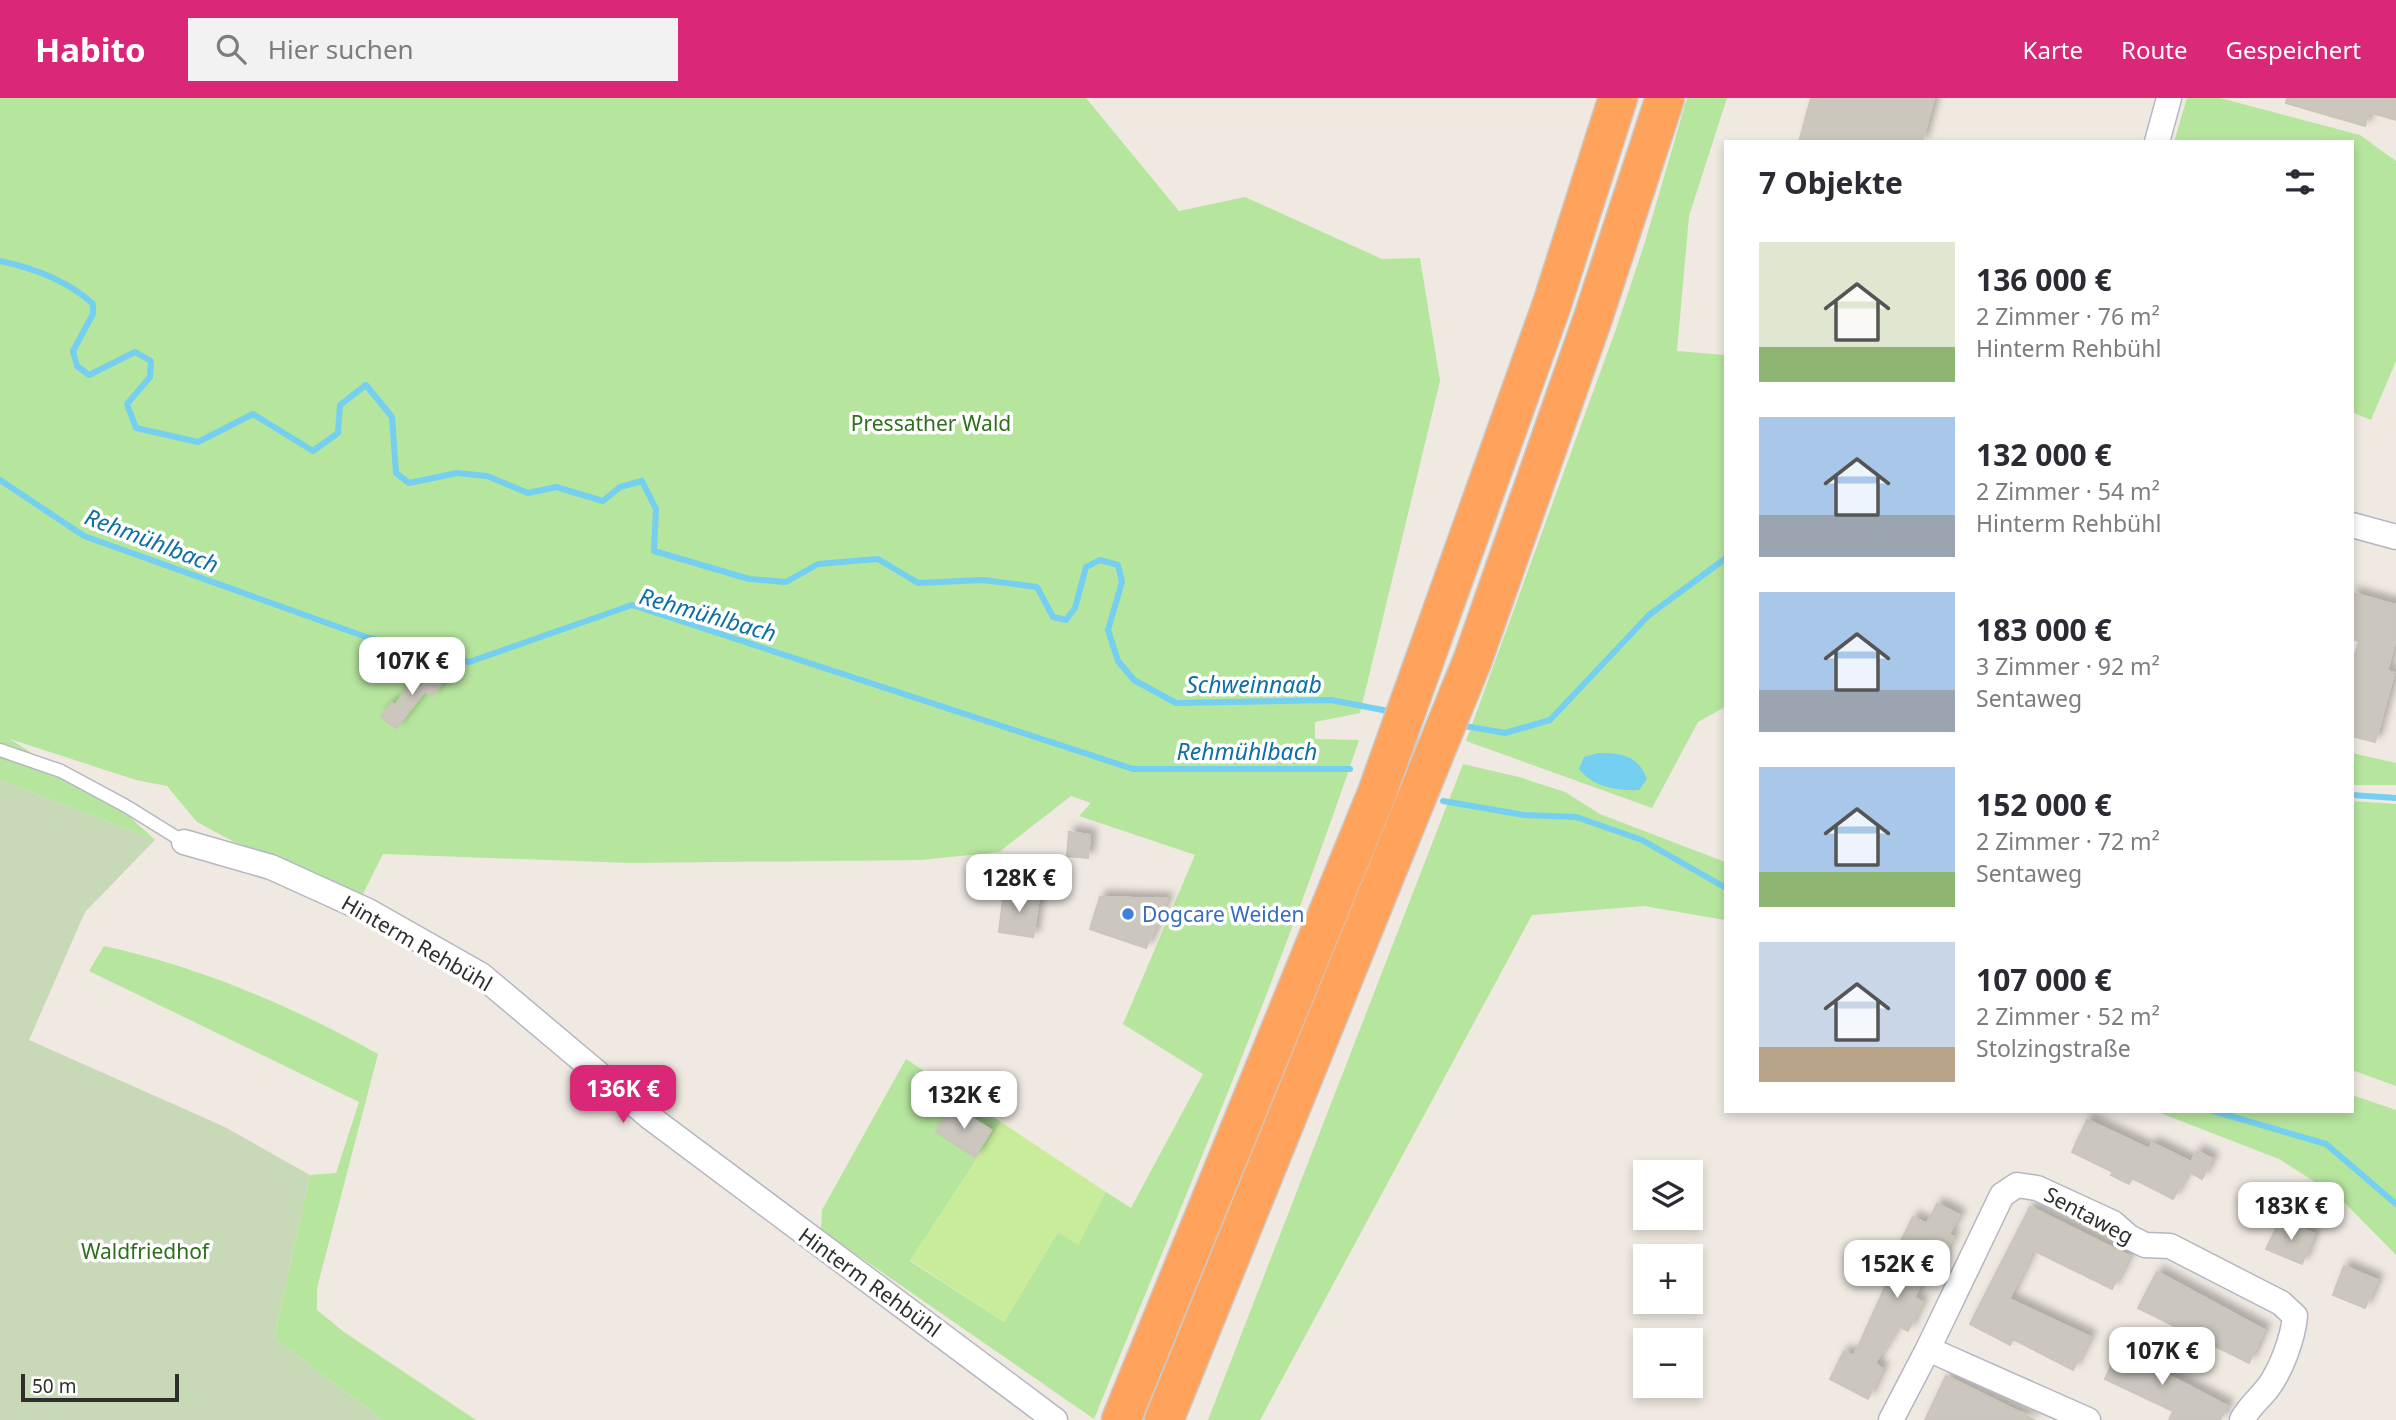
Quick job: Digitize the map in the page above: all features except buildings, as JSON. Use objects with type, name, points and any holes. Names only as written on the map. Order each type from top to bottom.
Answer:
[{"type":"highway","points":[[1121,1420],[1377,793],[1552,304],[1618,98]]},
{"type":"highway","points":[[1164,1420],[1416,806],[1473,659],[1593,318],[1665,98]]},
{"type":"street","points":[[2158,140],[2169,98]]},
{"type":"street","points":[[2354,526],[2396,537]]},
{"type":"street","name":"Hinterm Rehbühl","points":[[184,842],[271,867],[368,911],[481,975],[651,1118],[1055,1420]]},
{"type":"street","name":"Sentaweg","points":[[1928,1349],[2002,1195],[2017,1185],[2037,1188],[2113,1223],[2129,1237],[2145,1245],[2170,1246],[2281,1303],[2295,1315],[2293,1333],[2267,1389],[2249,1405],[2242,1420]]},
{"type":"street","points":[[1891,1420],[1928,1349],[2088,1420]]},
{"type":"lane","name":"Hinterm Rehbühl","points":[[0,750],[61,771],[127,806],[184,842]]},
{"type":"green space","name":"Pressather Wald","points":[[0,98],[1086,98],[1179,211],[1245,197],[1382,259],[1420,258],[1440,381],[1360,713],[1315,722],[1315,739],[1359,740],[1266,997],[1094,1419],[821,1230],[822,1210],[906,1059],[1001,1122],[910,1261],[1004,1322],[1058,1232],[1078,1244],[1106,1192],[1131,1208],[1203,1074],[1123,1024],[1195,855],[1079,816],[1091,803],[1071,796],[999,852],[921,860],[630,863],[383,854],[363,894],[234,842],[197,822],[167,786],[136,780],[10,739],[130,817],[155,840],[0,780]]},
{"type":"green space","points":[[1687,98],[1727,98],[1689,216],[1677,351],[1724,355],[1724,708],[1698,722],[1652,808],[1466,741],[1645,242]]},
{"type":"green space","points":[[2187,98],[2220,98],[2360,135],[2396,161],[2396,361],[2371,420],[2354,413],[2354,140],[2175,140]]},
{"type":"green space","points":[[2354,753],[2396,763],[2396,785],[2354,785]]},
{"type":"green space","points":[[1463,764],[1519,777],[1565,792],[1600,814],[1724,862],[1724,920],[1644,906],[1532,915],[1260,1420],[1208,1420]]},
{"type":"green space","name":"Waldfriedhof","points":[[0,780],[155,840],[85,912],[29,1040],[225,1127],[310,1175],[274,1338],[383,1420],[0,1420]]},
{"type":"green space","points":[[2354,801],[2396,804],[2396,1086],[2354,1071]]},
{"type":"green space","points":[[104,946],[175,965],[245,990],[279,1004],[378,1054],[317,1288],[317,1310],[344,1332],[476,1420],[383,1420],[274,1338],[310,1175],[336,1173],[359,1102],[89,971]]},
{"type":"green space","points":[[2354,1096],[2396,1110],[2396,1255],[2340,1198],[2279,1159],[2160,1113],[2354,1113]]},
{"type":"green space","points":[[1001,1122],[1106,1192],[1078,1245],[1058,1232],[1004,1322],[910,1260]]},
{"type":"water","points":[[1598,753],[1634,760],[1647,779],[1639,790],[1614,789],[1598,784],[1579,769],[1584,757]]},
{"type":"waterway","name":"Schweinnaab","points":[[0,261],[49,276],[93,304],[93,314],[73,351],[77,366],[89,375],[135,352],[151,361],[150,377],[127,404],[136,428],[198,442],[253,414],[313,451],[338,433],[340,405],[366,385],[392,417],[396,473],[409,483],[457,473],[487,476],[528,493],[556,487],[603,501],[620,487],[642,481],[656,509],[654,551],[749,579],[786,582],[818,564],[878,559],[918,583],[983,580],[1037,587],[1053,617],[1066,620],[1075,608],[1086,567],[1100,560],[1118,565],[1122,582],[1108,630],[1118,661],[1134,680],[1176,703],[1331,700],[1393,712]]},
{"type":"waterway","name":"Rehmühlbach","points":[[0,480],[84,536],[369,638],[469,662],[632,605],[1133,769],[1350,769]]},
{"type":"waterway","name":"Schweinnaab","points":[[1459,725],[1505,733],[1550,720],[1649,615],[1724,559]]},
{"type":"waterway","name":"Schweinnaab","points":[[2354,795],[2396,798]]},
{"type":"waterway","name":"Rehmühlbach","points":[[1443,801],[1524,815],[1576,817],[1642,840],[1724,887]]},
{"type":"waterway","name":"Rehmühlbach","points":[[2220,1113],[2326,1144],[2396,1204]]},
{"type":"place","name":"Dogcare Weiden","points":[[1128,914]]}]
